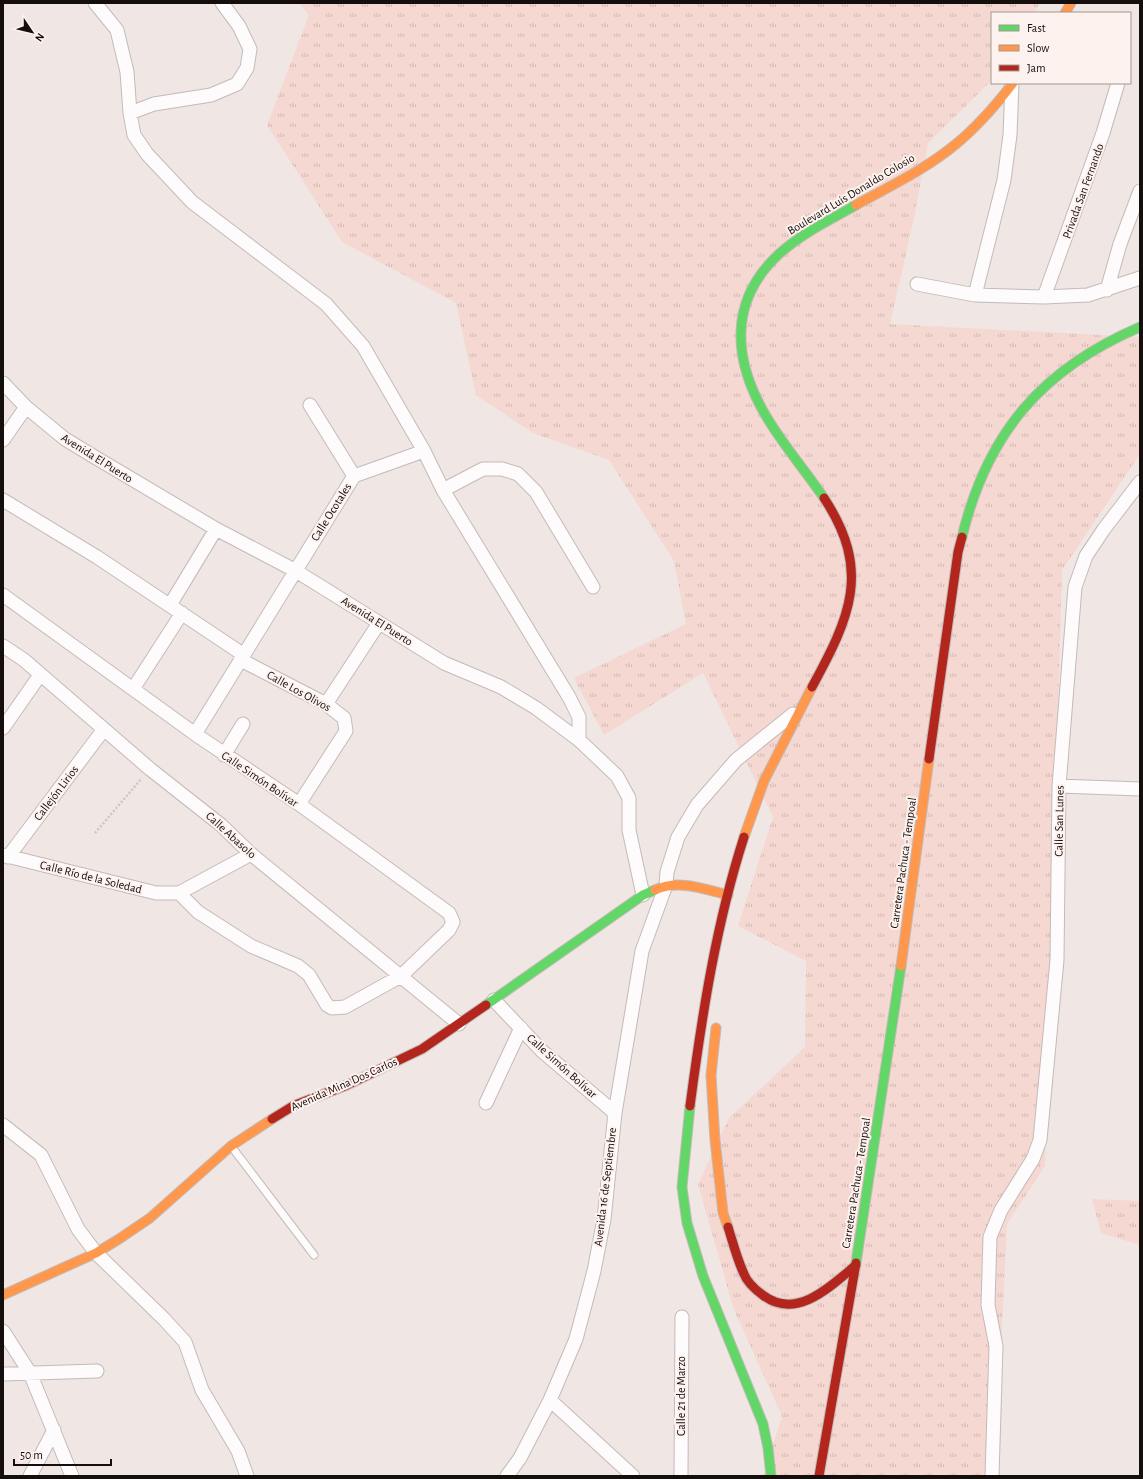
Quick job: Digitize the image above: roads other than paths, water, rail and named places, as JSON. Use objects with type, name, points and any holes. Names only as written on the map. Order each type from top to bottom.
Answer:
[{"type":"main road","points":[[1066,12],[1071,3]]},
{"type":"main road","name":"Boulevard Luis Donaldo Colosio","points":[[800,708],[839,637],[848,606],[852,569],[845,536],[830,506],[757,403],[747,378],[740,349],[740,321],[751,292],[766,266],[795,240],[945,153],[975,128],[1013,84]]},
{"type":"main road","name":"Carretera Pachuca - Tempoal","points":[[819,1476],[856,1265],[892,1028],[958,552],[969,506],[986,465],[1004,433],[1028,401],[1054,376],[1085,354],[1118,335],[1140,327]]},
{"type":"main road","points":[[771,1476],[770,1453],[761,1415],[744,1378],[695,1255],[686,1214],[682,1177],[712,958],[728,895],[756,802],[800,708]]},
{"type":"main road","name":"Avenida Mina Dos Carlos","points":[[3,1295],[96,1253],[150,1218],[231,1146],[293,1106],[348,1085],[422,1049],[494,1000],[591,929],[643,895],[666,885],[690,884],[728,895]]},
{"type":"main road","points":[[712,958],[717,992]]},
{"type":"main road","points":[[716,1022],[711,1075],[715,1140],[723,1213],[744,1275],[759,1293],[772,1302],[788,1305],[802,1303],[828,1289],[856,1265]]},
{"type":"street","points":[[95,3],[117,30],[127,72],[130,113],[134,135],[147,154],[192,202],[326,304],[358,341],[424,451],[443,490],[569,697],[579,717],[579,740]]},
{"type":"street","points":[[130,113],[154,104],[212,95],[237,84],[247,68],[250,49],[239,26],[222,3]]},
{"type":"street","points":[[975,295],[1004,180],[1010,135],[1013,84]]},
{"type":"street","name":"Privada San Fernando","points":[[1044,297],[1103,133],[1118,84]]},
{"type":"street","points":[[1107,290],[1120,244],[1140,191]]},
{"type":"street","points":[[917,284],[975,295],[1044,297],[1088,295],[1140,278]]},
{"type":"street","name":"Avenida El Puerto","points":[[3,383],[26,407],[65,439],[216,529],[296,571],[444,663],[501,687],[530,704],[579,740],[617,776],[629,798],[629,830],[643,895]]},
{"type":"street","points":[[310,405],[354,476]]},
{"type":"street","points":[[3,440],[26,407]]},
{"type":"street","name":"Calle Ocotales","points":[[296,571],[354,476],[424,451]]},
{"type":"street","points":[[443,490],[483,469],[502,469],[518,474],[536,492],[592,587]]},
{"type":"street","name":"Calle San Lunes","points":[[992,1476],[996,1346],[988,1305],[990,1237],[1001,1210],[1033,1159],[1040,1140],[1056,968],[1059,786],[1075,587],[1086,556],[1104,529],[1140,482]]},
{"type":"street","points":[[3,500],[170,605],[243,657]]},
{"type":"street","points":[[170,605],[216,529]]},
{"type":"street","points":[[195,734],[296,571]]},
{"type":"street","name":"Calle Simón Bolívar","points":[[3,595],[224,755],[299,804],[449,913],[453,922],[449,930],[401,976]]},
{"type":"street","points":[[133,689],[182,613]]},
{"type":"street","points":[[326,704],[379,623]]},
{"type":"street","name":"Calle Abasolo","points":[[3,646],[40,675],[150,769],[221,825],[251,854],[459,1024]]},
{"type":"street","name":"Calle Los Olivos","points":[[243,657],[326,704],[344,718],[346,730],[299,804]]},
{"type":"street","points":[[3,728],[40,675]]},
{"type":"street","points":[[666,885],[667,872],[678,837],[697,805],[736,760],[800,708]]},
{"type":"street","points":[[224,755],[243,724]]},
{"type":"street","name":"Callejón Lirios","points":[[5,856],[104,729]]},
{"type":"street","points":[[1059,786],[1140,790]]},
{"type":"street","points":[[251,854],[179,893],[198,912],[251,946],[298,966],[309,974],[327,1005],[332,1008],[345,1007],[401,976]]},
{"type":"street","name":"Calle Río de la Soledad","points":[[5,856],[156,893],[179,893]]},
{"type":"street","name":"Avenida 16 de Septiembre","points":[[507,1476],[520,1458],[550,1400],[576,1339],[594,1271],[604,1219],[614,1113],[642,951],[666,885]]},
{"type":"street","name":"Calle Simón Bolívar","points":[[494,1000],[542,1051],[614,1113]]},
{"type":"street","points":[[486,1103],[520,1028]]},
{"type":"street","points":[[3,1125],[41,1155],[78,1229],[96,1253],[164,1319],[185,1342],[202,1390],[238,1451],[247,1476]]},
{"type":"street","name":"Calle 21 de Marzo","points":[[681,1476],[682,1316]]},
{"type":"street","points":[[3,1330],[30,1373],[72,1476]]},
{"type":"street","points":[[3,1374],[97,1371]]},
{"type":"street","points":[[550,1400],[633,1476]]},
{"type":"street","points":[[30,1476],[54,1430]]},
{"type":"lane","points":[[231,1146],[314,1255]]}]
